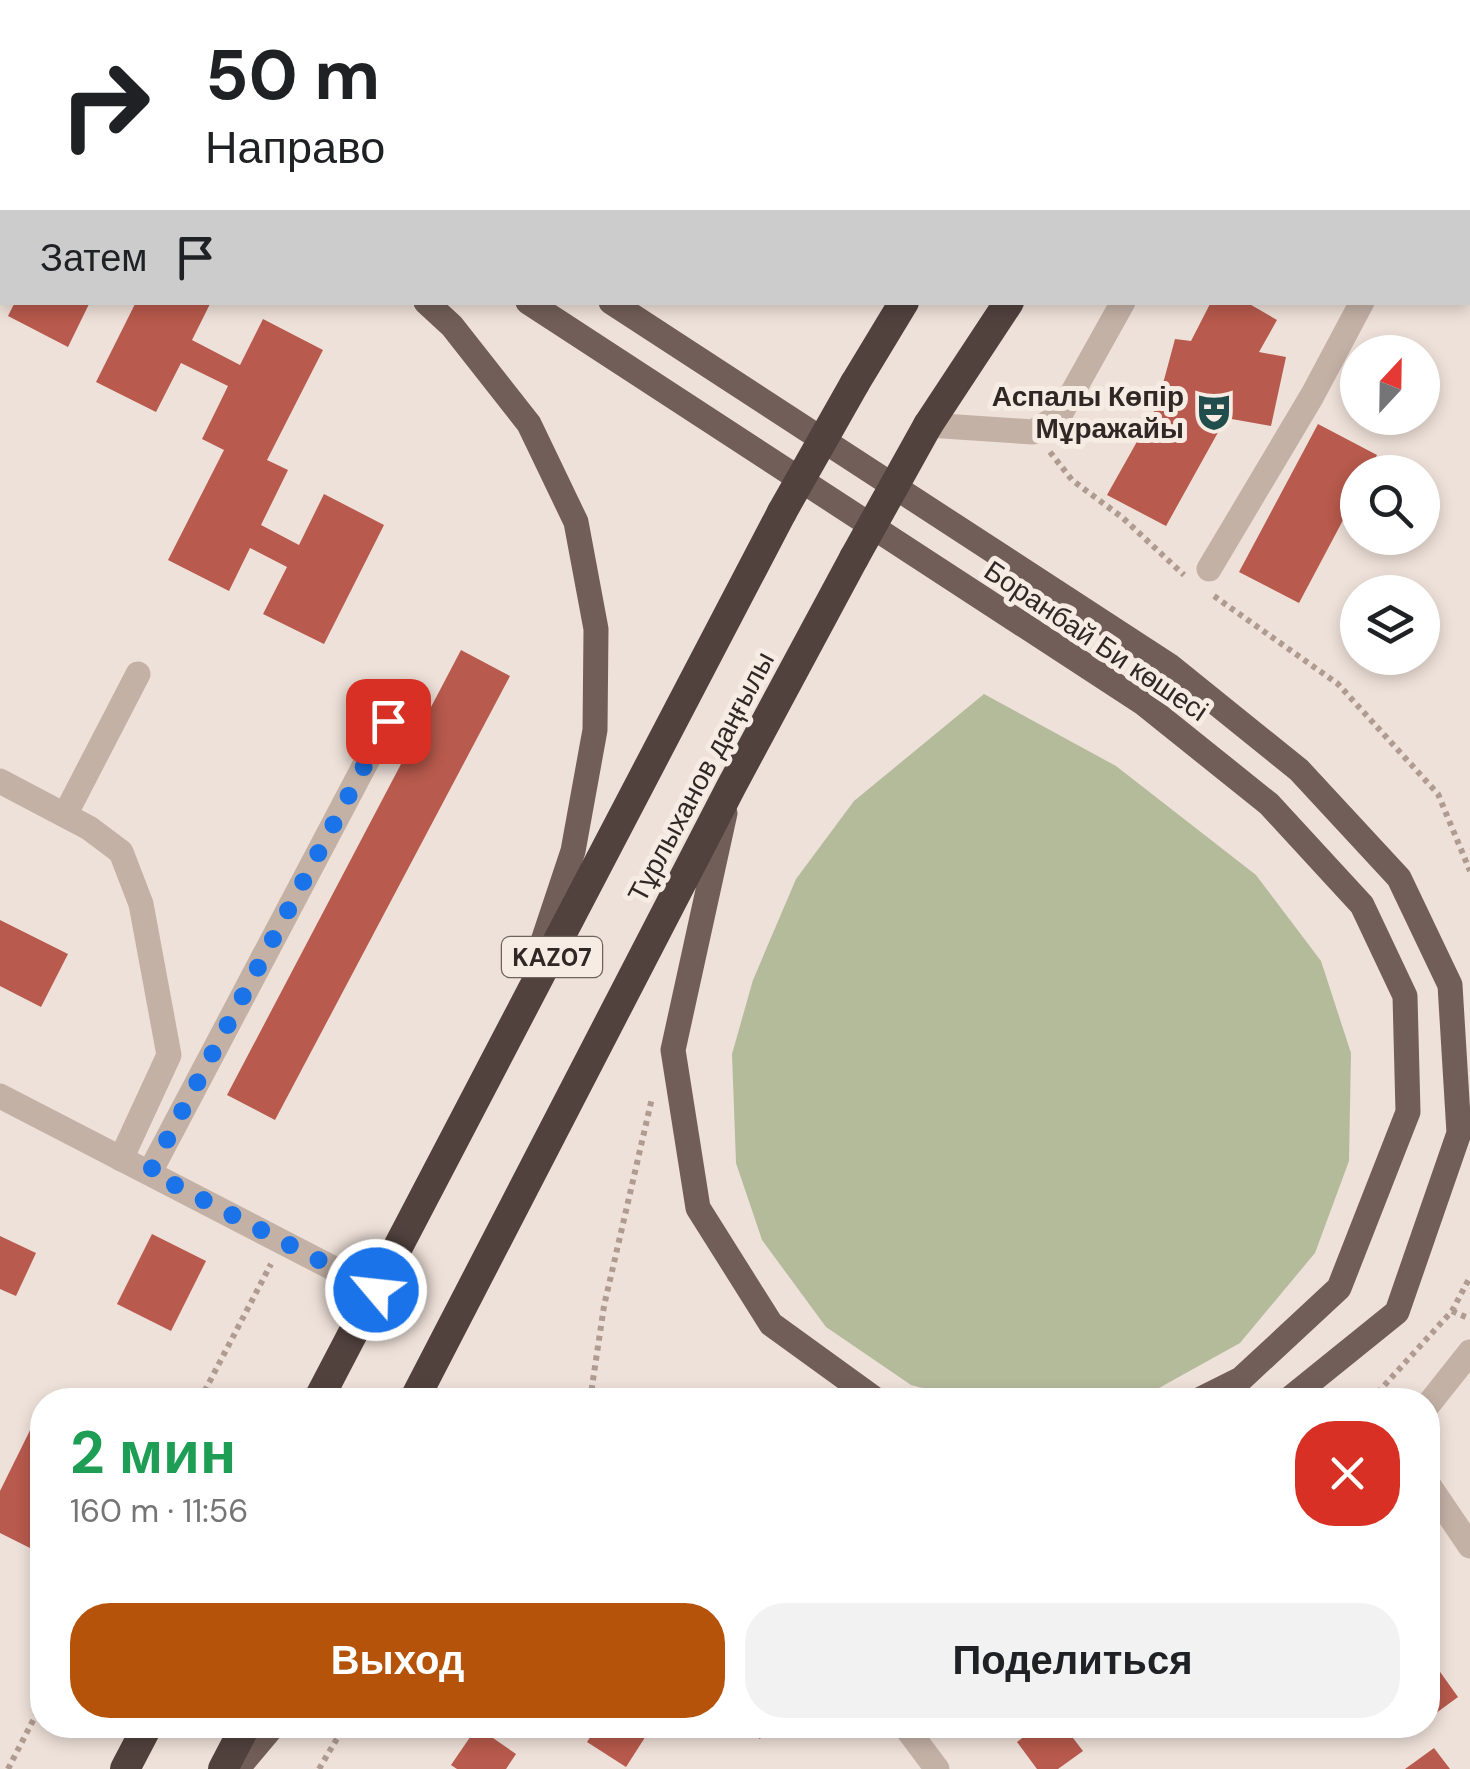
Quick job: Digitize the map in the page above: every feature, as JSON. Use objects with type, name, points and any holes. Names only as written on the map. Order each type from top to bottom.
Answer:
[{"type":"highway","name":"Тұрлыханов даңғылы","points":[[324,1388],[782,512],[902,305]]},
{"type":"highway","name":"Тұрлыханов даңғылы","points":[[420,1388],[854,558],[928,425],[1007,305]]},
{"type":"highway","points":[[125,1769],[141,1738]]},
{"type":"highway","points":[[223,1769],[239,1738]]},
{"type":"main road","points":[[429,305],[452,326],[528,424],[576,522],[596,630],[595,730],[574,851],[514,1031]]},
{"type":"main road","name":"Боранбай Би көшесі","points":[[533,305],[1143,703],[1269,804],[1362,905],[1405,996],[1408,1112],[1339,1288],[1241,1379],[1223,1388]]},
{"type":"main road","name":"Боранбай Би көшесі","points":[[615,305],[1170,666],[1300,770],[1399,878],[1450,985],[1460,1134],[1397,1312],[1303,1388]]},
{"type":"main road","points":[[731,787],[673,1050],[698,1208],[771,1324],[859,1388]]},
{"type":"main road","points":[[237,1769],[263,1738]]},
{"type":"street","points":[[928,425],[1033,432],[1060,415],[1121,305]]},
{"type":"street","points":[[1198,578],[1312,396],[1360,305]]},
{"type":"street","points":[[65,815],[138,674]]},
{"type":"street","points":[[150,1172],[388,721]]},
{"type":"street","points":[[0,781],[90,828],[121,852],[142,904],[169,1055],[121,1159]]},
{"type":"street","points":[[0,1096],[376,1290]]},
{"type":"street","points":[[1440,1388],[1470,1352]]},
{"type":"street","points":[[1440,1502],[1470,1546]]},
{"type":"street","points":[[914,1738],[937,1769]]},
{"type":"path","points":[[1033,432],[1072,480],[1338,684],[1438,794],[1470,871]]},
{"type":"path","points":[[592,1388],[626,1203],[653,1092],[673,1050]]},
{"type":"path","points":[[206,1388],[282,1241]]},
{"type":"path","points":[[1382,1388],[1452,1310],[1470,1277]]},
{"type":"path","points":[[1452,1310],[1470,1319]]},
{"type":"path","points":[[8,1769],[30,1726]]},
{"type":"path","points":[[318,1769],[338,1738]]},
{"type":"green space","points":[[984,694],[1116,766],[1256,875],[1321,961],[1351,1053],[1349,1161],[1315,1253],[1240,1343],[1159,1388],[923,1388],[911,1385],[826,1327],[762,1240],[736,1163],[732,1054],[753,980],[796,879],[854,801]]},
{"type":"building","points":[[14,305],[89,305],[68,347],[8,316]]},
{"type":"building","points":[[134,305],[210,305],[192,340],[240,365],[263,319],[323,350],[267,460],[288,470],[261,525],[299,545],[324,494],[384,525],[324,644],[263,614],[287,567],[250,548],[229,591],[168,560],[224,450],[202,439],[228,386],[181,363],[156,412],[96,382]]},
{"type":"building","name":"Аспалы Көпір Мұражайы","points":[[1209,305],[1251,305],[1277,320],[1259,352],[1286,357],[1271,426],[1226,418],[1166,526],[1107,495],[1157,406],[1175,339],[1191,341]]},
{"type":"building","points":[[1318,424],[1377,455],[1340,455],[1340,526],[1299,603],[1239,572]]},
{"type":"building","points":[[461,650],[510,676],[275,1120],[227,1095]]},
{"type":"building","points":[[0,920],[68,954],[41,1007],[0,986]]},
{"type":"building","points":[[152,1234],[206,1261],[171,1331],[117,1304]]},
{"type":"building","points":[[0,1236],[36,1253],[16,1296],[0,1289]]},
{"type":"building","points":[[30,1430],[30,1548],[0,1533],[0,1491]]},
{"type":"building","points":[[1440,1672],[1458,1697],[1440,1710]]},
{"type":"building","points":[[469,1738],[493,1738],[516,1754],[506,1769],[457,1769],[451,1765]]},
{"type":"building","points":[[590,1738],[645,1738],[626,1767],[587,1742]]},
{"type":"building","points":[[1022,1738],[1073,1738],[1083,1751],[1058,1769],[1037,1769],[1017,1742]]},
{"type":"building","points":[[1434,1748],[1450,1769],[1405,1769]]},
{"type":"place","name":"Аспалы Көпір Мұражайы","points":[[1214,412]]},
{"type":"route","points":[[376,1290],[150,1172],[388,721]]}]
